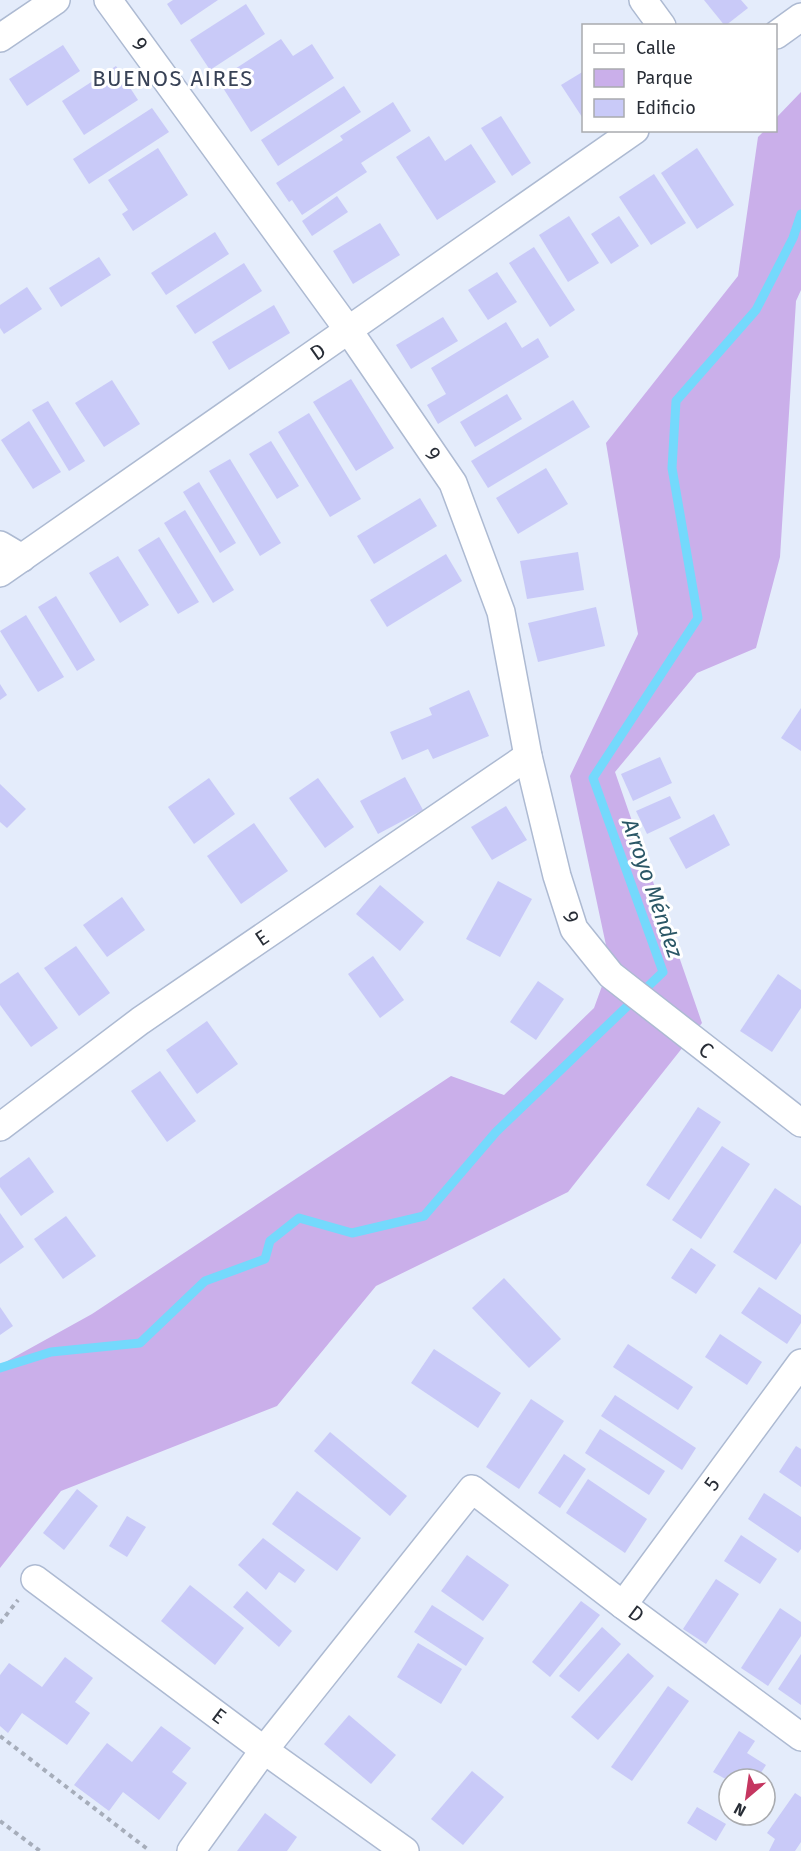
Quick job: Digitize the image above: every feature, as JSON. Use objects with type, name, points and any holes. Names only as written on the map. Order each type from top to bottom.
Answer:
[{"type":"street","points":[[0,38],[56,0]]},
{"type":"street","name":"9","points":[[108,0],[349,330],[453,483],[501,612],[528,756],[557,876],[574,929],[611,975]]},
{"type":"street","points":[[644,0],[661,24]]},
{"type":"street","points":[[777,33],[801,17]]},
{"type":"street","name":"D","points":[[0,573],[11,552],[349,330],[632,132]]},
{"type":"street","name":"E","points":[[0,1127],[140,1021],[528,756]]},
{"type":"street","name":"C","points":[[611,975],[801,1123]]},
{"type":"street","name":"5","points":[[623,1605],[801,1363]]},
{"type":"street","name":"D","points":[[264,1750],[472,1489],[801,1737]]},
{"type":"street","name":"E","points":[[35,1579],[264,1750],[405,1851]]},
{"type":"street","points":[[191,1851],[264,1750]]},
{"type":"path","points":[[0,1736],[150,1851]]},
{"type":"path","points":[[0,1821],[40,1851]]},
{"type":"green space","points":[[801,92],[801,290],[796,301],[780,557],[756,648],[697,673],[615,772],[702,1023],[568,1192],[376,1286],[277,1406],[61,1491],[0,1568],[0,1365],[92,1314],[451,1076],[504,1095],[594,1008],[610,964],[570,776],[638,634],[606,443],[738,276],[758,137],[763,132],[777,132],[777,117]]},
{"type":"building","points":[[173,0],[218,0],[181,25],[167,4]]},
{"type":"building","points":[[704,0],[741,0],[748,8],[728,24],[723,24]]},
{"type":"building","points":[[246,4],[265,34],[210,70],[190,40]]},
{"type":"building","points":[[281,39],[293,56],[312,44],[334,78],[251,132],[218,80]]},
{"type":"building","points":[[63,45],[80,71],[27,106],[9,79]]},
{"type":"building","points":[[116,66],[138,100],[84,135],[62,101]]},
{"type":"building","points":[[582,72],[582,117],[561,85]]},
{"type":"building","points":[[344,86],[361,112],[278,166],[261,140]]},
{"type":"building","points":[[393,102],[411,131],[361,163],[367,172],[302,215],[292,200],[289,202],[276,183],[343,140],[340,136]]},
{"type":"building","points":[[152,108],[169,132],[89,184],[73,159]]},
{"type":"building","points":[[501,116],[531,163],[512,176],[481,128]]},
{"type":"building","points":[[429,136],[445,161],[471,144],[496,182],[437,220],[396,157]]},
{"type":"building","points":[[158,148],[188,195],[133,231],[122,214],[128,210],[108,180]]},
{"type":"building","points":[[697,148],[734,205],[697,229],[661,173]]},
{"type":"building","points":[[654,174],[686,223],[651,245],[619,197]]},
{"type":"building","points":[[337,196],[348,212],[312,236],[302,221]]},
{"type":"building","points":[[569,216],[599,263],[568,282],[539,235]]},
{"type":"building","points":[[619,216],[639,246],[611,264],[591,234]]},
{"type":"building","points":[[380,223],[400,255],[353,284],[333,251]]},
{"type":"building","points":[[215,232],[229,254],[166,295],[151,273]]},
{"type":"building","points":[[534,247],[575,310],[550,327],[509,263]]},
{"type":"building","points":[[99,257],[111,275],[61,307],[49,288]]},
{"type":"building","points":[[244,263],[262,291],[195,334],[176,306]]},
{"type":"building","points":[[497,272],[517,302],[488,320],[468,290]]},
{"type":"building","points":[[27,287],[42,309],[4,334],[0,328],[0,305]]},
{"type":"building","points":[[274,305],[290,333],[229,370],[212,342]]},
{"type":"building","points":[[443,317],[458,341],[411,369],[396,345]]},
{"type":"building","points":[[506,322],[522,348],[538,338],[549,357],[438,424],[427,405],[446,394],[431,368]]},
{"type":"building","points":[[351,379],[394,448],[356,471],[313,402]]},
{"type":"building","points":[[112,380],[140,424],[104,447],[75,403]]},
{"type":"building","points":[[507,394],[522,419],[475,447],[460,422]]},
{"type":"building","points":[[573,400],[590,427],[488,488],[471,461]]},
{"type":"building","points":[[48,401],[85,461],[69,471],[32,410]]},
{"type":"building","points":[[309,413],[361,499],[330,517],[278,432]]},
{"type":"building","points":[[29,421],[61,472],[33,489],[1,440]]},
{"type":"building","points":[[271,441],[299,486],[277,499],[249,454]]},
{"type":"building","points":[[230,459],[281,543],[260,556],[209,471]]},
{"type":"building","points":[[546,468],[568,504],[518,534],[496,498]]},
{"type":"building","points":[[199,482],[236,543],[220,553],[183,492]]},
{"type":"building","points":[[420,498],[437,526],[374,564],[357,536]]},
{"type":"building","points":[[185,510],[234,590],[213,603],[164,523]]},
{"type":"building","points":[[159,537],[199,602],[178,614],[138,550]]},
{"type":"building","points":[[578,552],[584,590],[527,599],[520,561]]},
{"type":"building","points":[[446,554],[462,581],[387,627],[370,600]]},
{"type":"building","points":[[118,556],[149,605],[120,623],[89,573]]},
{"type":"building","points":[[56,596],[95,660],[77,671],[38,607]]},
{"type":"building","points":[[596,607],[605,646],[538,662],[528,623]]},
{"type":"building","points":[[26,615],[64,677],[38,692],[0,631]]},
{"type":"building","points":[[0,684],[7,695],[0,700]]},
{"type":"building","points":[[469,690],[489,736],[433,759],[428,749],[402,760],[390,732],[432,715],[429,708]]},
{"type":"building","points":[[801,708],[801,751],[781,738]]},
{"type":"building","points":[[660,757],[672,783],[633,801],[621,774]]},
{"type":"building","points":[[405,777],[423,810],[378,834],[360,801]]},
{"type":"building","points":[[209,778],[235,814],[194,844],[168,807]]},
{"type":"building","points":[[318,778],[354,827],[325,848],[289,798]]},
{"type":"building","points":[[0,784],[26,809],[7,828],[0,822]]},
{"type":"building","points":[[670,796],[681,818],[647,834],[636,811]]},
{"type":"building","points":[[506,806],[527,840],[492,860],[471,827]]},
{"type":"building","points":[[714,814],[730,845],[686,869],[669,838]]},
{"type":"building","points":[[254,823],[288,871],[241,904],[207,856]]},
{"type":"building","points":[[498,881],[532,899],[500,957],[466,939]]},
{"type":"building","points":[[380,885],[424,922],[400,951],[356,914]]},
{"type":"building","points":[[122,897],[145,930],[107,957],[83,925]]},
{"type":"building","points":[[76,946],[110,993],[79,1016],[44,968]]},
{"type":"building","points":[[373,956],[404,1000],[380,1018],[348,974]]},
{"type":"building","points":[[18,972],[58,1028],[31,1047],[0,1005],[0,984]]},
{"type":"building","points":[[778,974],[801,990],[801,1008],[772,1052],[740,1031]]},
{"type":"building","points":[[538,981],[564,999],[536,1040],[510,1022]]},
{"type":"building","points":[[207,1021],[238,1064],[197,1094],[166,1050]]},
{"type":"building","points":[[160,1071],[196,1121],[167,1142],[131,1091]]},
{"type":"building","points":[[698,1107],[721,1122],[669,1200],[646,1185]]},
{"type":"building","points":[[722,1146],[750,1164],[701,1239],[672,1220]]},
{"type":"building","points":[[29,1157],[54,1192],[21,1216],[0,1187],[0,1178]]},
{"type":"building","points":[[775,1188],[801,1206],[801,1243],[776,1280],[733,1252]]},
{"type":"building","points":[[0,1213],[24,1247],[0,1264]]},
{"type":"building","points":[[66,1216],[96,1256],[63,1279],[34,1239]]},
{"type":"building","points":[[691,1248],[716,1265],[696,1294],[671,1278]]},
{"type":"building","points":[[504,1278],[561,1339],[529,1368],[472,1308]]},
{"type":"building","points":[[759,1287],[801,1315],[801,1323],[787,1344],[741,1313]]},
{"type":"building","points":[[0,1307],[13,1326],[0,1335]]},
{"type":"building","points":[[720,1334],[762,1362],[747,1385],[705,1357]]},
{"type":"building","points":[[628,1344],[693,1387],[678,1410],[613,1367]]},
{"type":"building","points":[[434,1349],[501,1393],[478,1428],[411,1383]]},
{"type":"building","points":[[615,1395],[696,1448],[682,1470],[601,1416]]},
{"type":"building","points":[[531,1399],[564,1421],[519,1489],[486,1467]]},
{"type":"building","points":[[600,1429],[665,1471],[649,1495],[585,1453]]},
{"type":"building","points":[[330,1432],[407,1496],[390,1516],[314,1451]]},
{"type":"building","points":[[796,1446],[801,1449],[801,1487],[779,1472]]},
{"type":"building","points":[[564,1454],[586,1469],[560,1508],[538,1493]]},
{"type":"building","points":[[588,1479],[647,1519],[625,1553],[566,1513]]},
{"type":"building","points":[[77,1489],[98,1506],[64,1550],[43,1533]]},
{"type":"building","points":[[297,1491],[361,1538],[337,1571],[272,1524]]},
{"type":"building","points":[[764,1493],[801,1517],[801,1549],[798,1553],[748,1519]]},
{"type":"building","points":[[127,1516],[146,1527],[127,1557],[109,1546]]},
{"type":"building","points":[[741,1535],[777,1559],[760,1584],[724,1561]]},
{"type":"building","points":[[263,1538],[305,1570],[295,1583],[279,1572],[266,1590],[238,1565]]},
{"type":"building","points":[[467,1555],[509,1585],[483,1621],[441,1591]]},
{"type":"building","points":[[716,1579],[739,1594],[706,1644],[683,1629]]},
{"type":"building","points":[[190,1585],[244,1628],[215,1665],[161,1621]]},
{"type":"building","points":[[247,1591],[292,1631],[279,1647],[233,1607]]},
{"type":"building","points":[[581,1601],[600,1615],[550,1677],[532,1662]]},
{"type":"building","points":[[432,1605],[484,1638],[466,1666],[414,1632]]},
{"type":"building","points":[[780,1608],[801,1622],[801,1636],[768,1686],[741,1668]]},
{"type":"building","points":[[602,1627],[621,1644],[579,1692],[559,1676]]},
{"type":"building","points":[[418,1643],[462,1669],[441,1704],[397,1677]]},
{"type":"building","points":[[628,1653],[654,1676],[598,1740],[571,1717]]},
{"type":"building","points":[[801,1654],[801,1705],[778,1689]]},
{"type":"building","points":[[65,1657],[93,1678],[75,1702],[90,1713],[67,1745],[22,1713],[8,1733],[0,1726],[0,1675],[9,1663],[42,1687]]},
{"type":"building","points":[[668,1686],[689,1701],[632,1781],[611,1767]]},
{"type":"building","points":[[349,1715],[396,1755],[371,1784],[324,1744]]},
{"type":"building","points":[[161,1726],[191,1748],[172,1772],[187,1783],[159,1820],[123,1792],[109,1811],[74,1785],[107,1743],[132,1762]]},
{"type":"building","points":[[739,1731],[755,1741],[747,1753],[766,1765],[765,1767],[717,1767],[717,1774],[713,1772]]},
{"type":"building","points":[[472,1771],[504,1797],[463,1845],[431,1819]]},
{"type":"building","points":[[795,1793],[801,1797],[801,1842],[795,1851],[769,1851],[775,1839],[767,1833],[771,1827],[777,1827],[777,1819]]},
{"type":"building","points":[[697,1807],[717,1819],[717,1827],[724,1827],[716,1841],[687,1823]]},
{"type":"building","points":[[265,1813],[297,1837],[287,1851],[237,1851]]},
{"type":"waterway","name":"Arroyo Méndez","points":[[0,1368],[51,1352],[140,1343],[205,1281],[265,1259],[270,1241],[299,1218],[352,1233],[424,1216],[496,1132],[663,972],[593,778],[698,618],[672,468],[676,401],[756,310],[793,238],[801,214]]},
{"type":"district","name":"BUENOS AIRES","points":[[173,78]]}]
